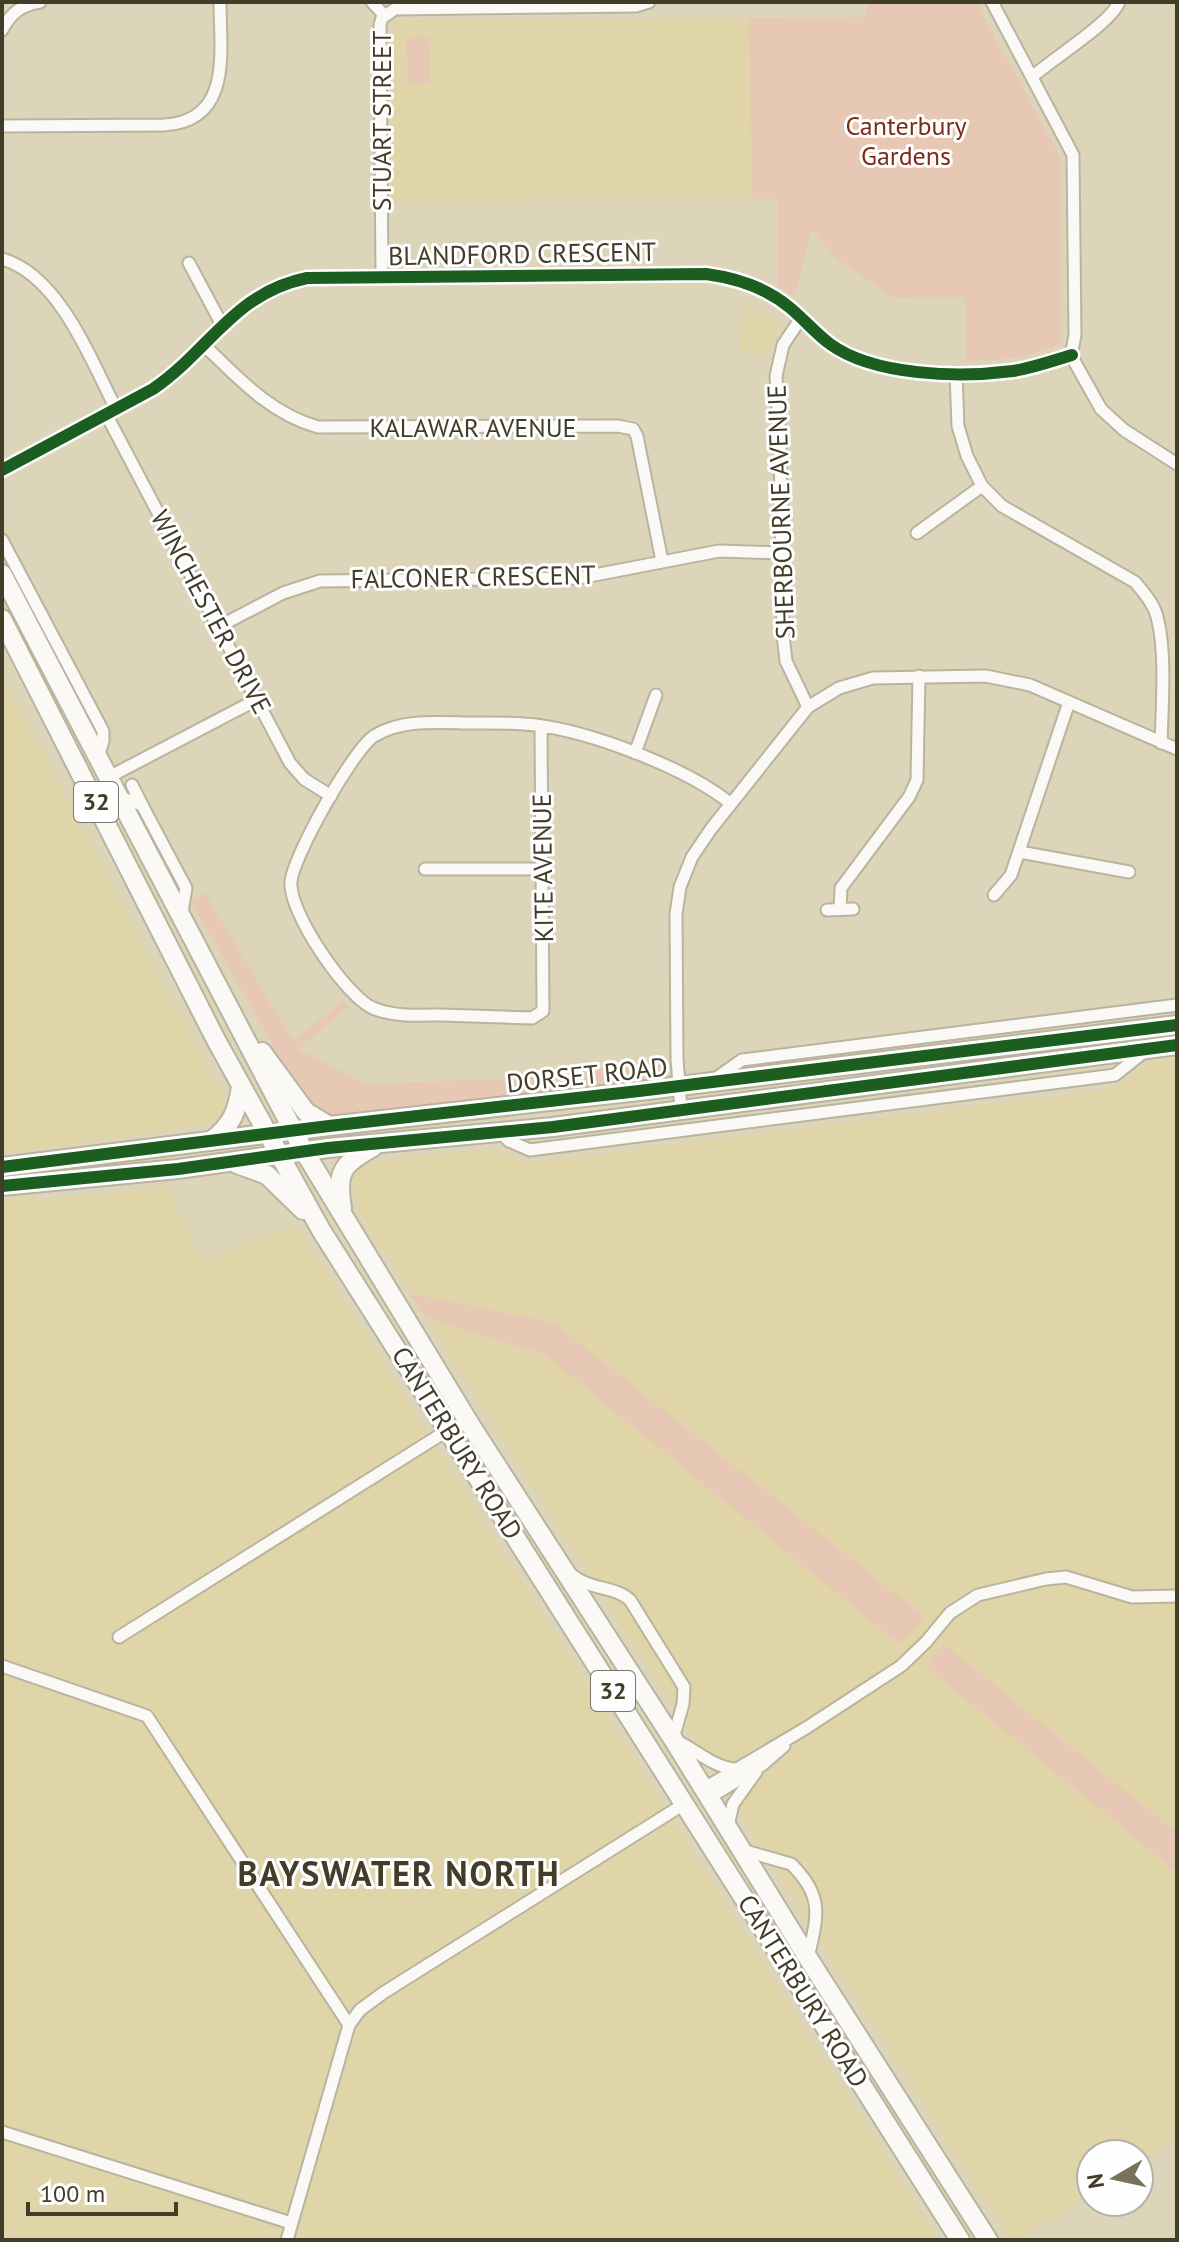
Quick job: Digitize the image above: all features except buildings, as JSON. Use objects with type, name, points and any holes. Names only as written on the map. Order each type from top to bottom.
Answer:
[{"type":"main road","name":"CANTERBURY ROAD","points":[[2,574],[109,777],[126,791],[182,915],[304,1151],[559,1564],[673,1739],[988,2240]]},
{"type":"main road","name":"CANTERBURY ROAD","points":[[2,619],[241,1087],[321,1230],[960,2240]]},
{"type":"main road","points":[[88,787],[109,777]]},
{"type":"main road","points":[[227,1005],[306,1112],[329,1126]]},
{"type":"main road","name":"DORSET ROAD","points":[[2,1167],[1177,1025]]},
{"type":"main road","name":"DORSET ROAD","points":[[2,1186],[379,1143],[501,1133],[1177,1045]]},
{"type":"main road","points":[[211,1141],[231,1124],[241,1087]]},
{"type":"main road","points":[[342,1213],[339,1192],[347,1161],[379,1143]]},
{"type":"main road","points":[[230,1162],[267,1175],[321,1230]]},
{"type":"main road","points":[[524,1550],[543,1538]]},
{"type":"main road","points":[[684,1804],[706,1794]]},
{"type":"main road","points":[[889,2128],[906,2109]]},
{"type":"street","points":[[2,30],[24,5],[40,2]]},
{"type":"street","points":[[2,126],[164,125],[190,119],[213,97],[220,79],[220,2]]},
{"type":"street","name":"STUART STREET","points":[[372,2],[384,15]]},
{"type":"street","name":"STUART STREET","points":[[382,277],[380,25],[384,15],[395,9],[554,4],[636,6],[649,2]]},
{"type":"street","points":[[992,2],[1070,147],[1074,165],[1075,335],[1072,355],[1101,409],[1124,430],[1177,464]]},
{"type":"street","points":[[1032,77],[1099,25],[1117,8],[1119,2]]},
{"type":"street","name":"WINCHESTER DRIVE","points":[[2,259],[19,264],[38,279],[63,309],[111,412],[290,763],[304,779],[331,796]]},
{"type":"street","points":[[189,263],[222,325]]},
{"type":"street","name":"BLANDFORD CRESCENT","points":[[2,470],[165,381],[253,298],[297,280],[706,274],[734,279],[763,290],[790,307],[832,346],[885,369],[956,373],[1012,371],[1072,355]]},
{"type":"street","name":"SHERBOURNE AVENUE","points":[[801,318],[783,345],[776,376],[786,661],[808,707]]},
{"type":"street","name":"KALAWAR AVENUE","points":[[205,346],[261,399],[300,422],[318,427],[618,426],[633,429],[637,436],[662,561]]},
{"type":"street","points":[[956,373],[958,426],[967,456],[982,486],[1002,506],[1135,582],[1151,601],[1159,621],[1161,743]]},
{"type":"street","points":[[917,533],[982,486]]},
{"type":"street","name":"CANTERBURY ROAD","points":[[2,540],[103,731],[98,757]]},
{"type":"street","name":"FALCONER CRESCENT","points":[[220,626],[283,593],[320,581],[579,578],[719,551],[782,553]]},
{"type":"street","points":[[681,1109],[678,1087],[676,903],[685,871],[730,803],[808,707],[854,683],[892,676],[1003,678],[1030,685],[1177,749]]},
{"type":"street","points":[[853,909],[833,910],[841,888],[909,797],[917,780],[919,676]]},
{"type":"street","points":[[635,753],[656,695]]},
{"type":"street","points":[[109,777],[256,700]]},
{"type":"street","points":[[994,895],[1007,882],[1020,852],[1069,702]]},
{"type":"street","points":[[331,796],[363,745],[386,730],[438,722],[541,726],[635,753],[694,778],[730,803]]},
{"type":"street","name":"KITE AVENUE","points":[[331,796],[299,855],[291,880],[291,893],[324,954],[353,994],[377,1010],[404,1014],[532,1018],[543,1011],[541,726]]},
{"type":"street","name":"CANTERBURY ROAD","points":[[126,791],[142,805],[186,888],[182,915]]},
{"type":"street","points":[[1020,852],[1129,872]]},
{"type":"street","points":[[425,869],[542,869]]},
{"type":"street","name":"DORSET ROAD","points":[[711,1082],[742,1060],[1177,1005]]},
{"type":"street","name":"DORSET ROAD","points":[[501,1133],[509,1141],[530,1150],[1115,1075],[1148,1049]]},
{"type":"street","points":[[842,1088],[866,1105]]},
{"type":"street","points":[[119,1637],[448,1430]]},
{"type":"street","points":[[559,1564],[584,1584],[622,1593],[635,1606],[684,1687],[683,1704],[673,1739],[693,1748],[712,1762],[735,1769]]},
{"type":"street","points":[[706,1794],[735,1769],[789,1740],[901,1666],[950,1613],[978,1595],[1066,1577],[1132,1597],[1177,1596]]},
{"type":"street","points":[[2,1666],[147,1716],[349,2025]]},
{"type":"street","points":[[729,1829],[733,1804],[762,1765],[789,1740]]},
{"type":"street","points":[[706,1794],[762,1765]]},
{"type":"street","points":[[287,2240],[349,2025],[360,2010],[684,1804]]},
{"type":"street","points":[[742,1850],[791,1864],[815,1900],[817,1914],[808,1958]]},
{"type":"street","points":[[2,2132],[291,2223]]},
{"type":"shaded area","points":[[749,18],[752,199],[392,201],[391,25],[395,20]]},
{"type":"shaded area","points":[[745,305],[781,321],[767,355],[737,353]]},
{"type":"shaded area","points":[[2,675],[224,1099],[225,1111],[214,1121],[194,1127],[2,1154]]},
{"type":"shaded area","points":[[1177,1057],[1177,2139],[1155,2153],[1155,2138],[1075,2138],[1075,2204],[1019,2240],[1010,2240],[360,1214],[352,1188],[356,1168],[385,1160],[494,1149],[526,1164],[1117,1088],[1151,1060]]},
{"type":"shaded area","points":[[174,1187],[171,1196],[203,1262],[294,1224],[939,2240],[2,2240],[2,1199],[37,1195],[39,1200]]},
{"type":"green space","name":"Canterbury Gardens","points":[[870,2],[976,2],[1060,156],[1060,343],[1026,355],[966,361],[965,297],[893,298],[836,258],[812,230],[794,296],[778,286],[778,199],[752,199],[749,18],[864,17]]},
{"type":"green space","points":[[429,37],[430,83],[408,83],[406,38]]},
{"type":"green space","points":[[205,893],[293,1041],[343,1001],[348,1007],[298,1049],[365,1084],[527,1078],[665,1059],[666,1072],[658,1079],[322,1116],[304,1099],[191,902]]},
{"type":"green space","points":[[411,1294],[554,1323],[925,1617],[899,1644],[544,1354],[426,1318]]},
{"type":"green space","points":[[944,1644],[1177,1833],[1177,1872],[925,1666]]},
{"type":"cycle path","points":[[2,470],[153,389],[241,309],[282,285],[307,278],[706,274],[760,289],[789,307],[830,344],[870,363],[918,372],[968,374],[1013,371],[1072,355]]},
{"type":"cycle path","points":[[2,1167],[1177,1025]]},
{"type":"cycle path","points":[[2,1186],[178,1169],[328,1148],[553,1127],[1177,1045]]},
{"type":"district","name":"BAYSWATER NORTH","points":[[399,1874]]}]
